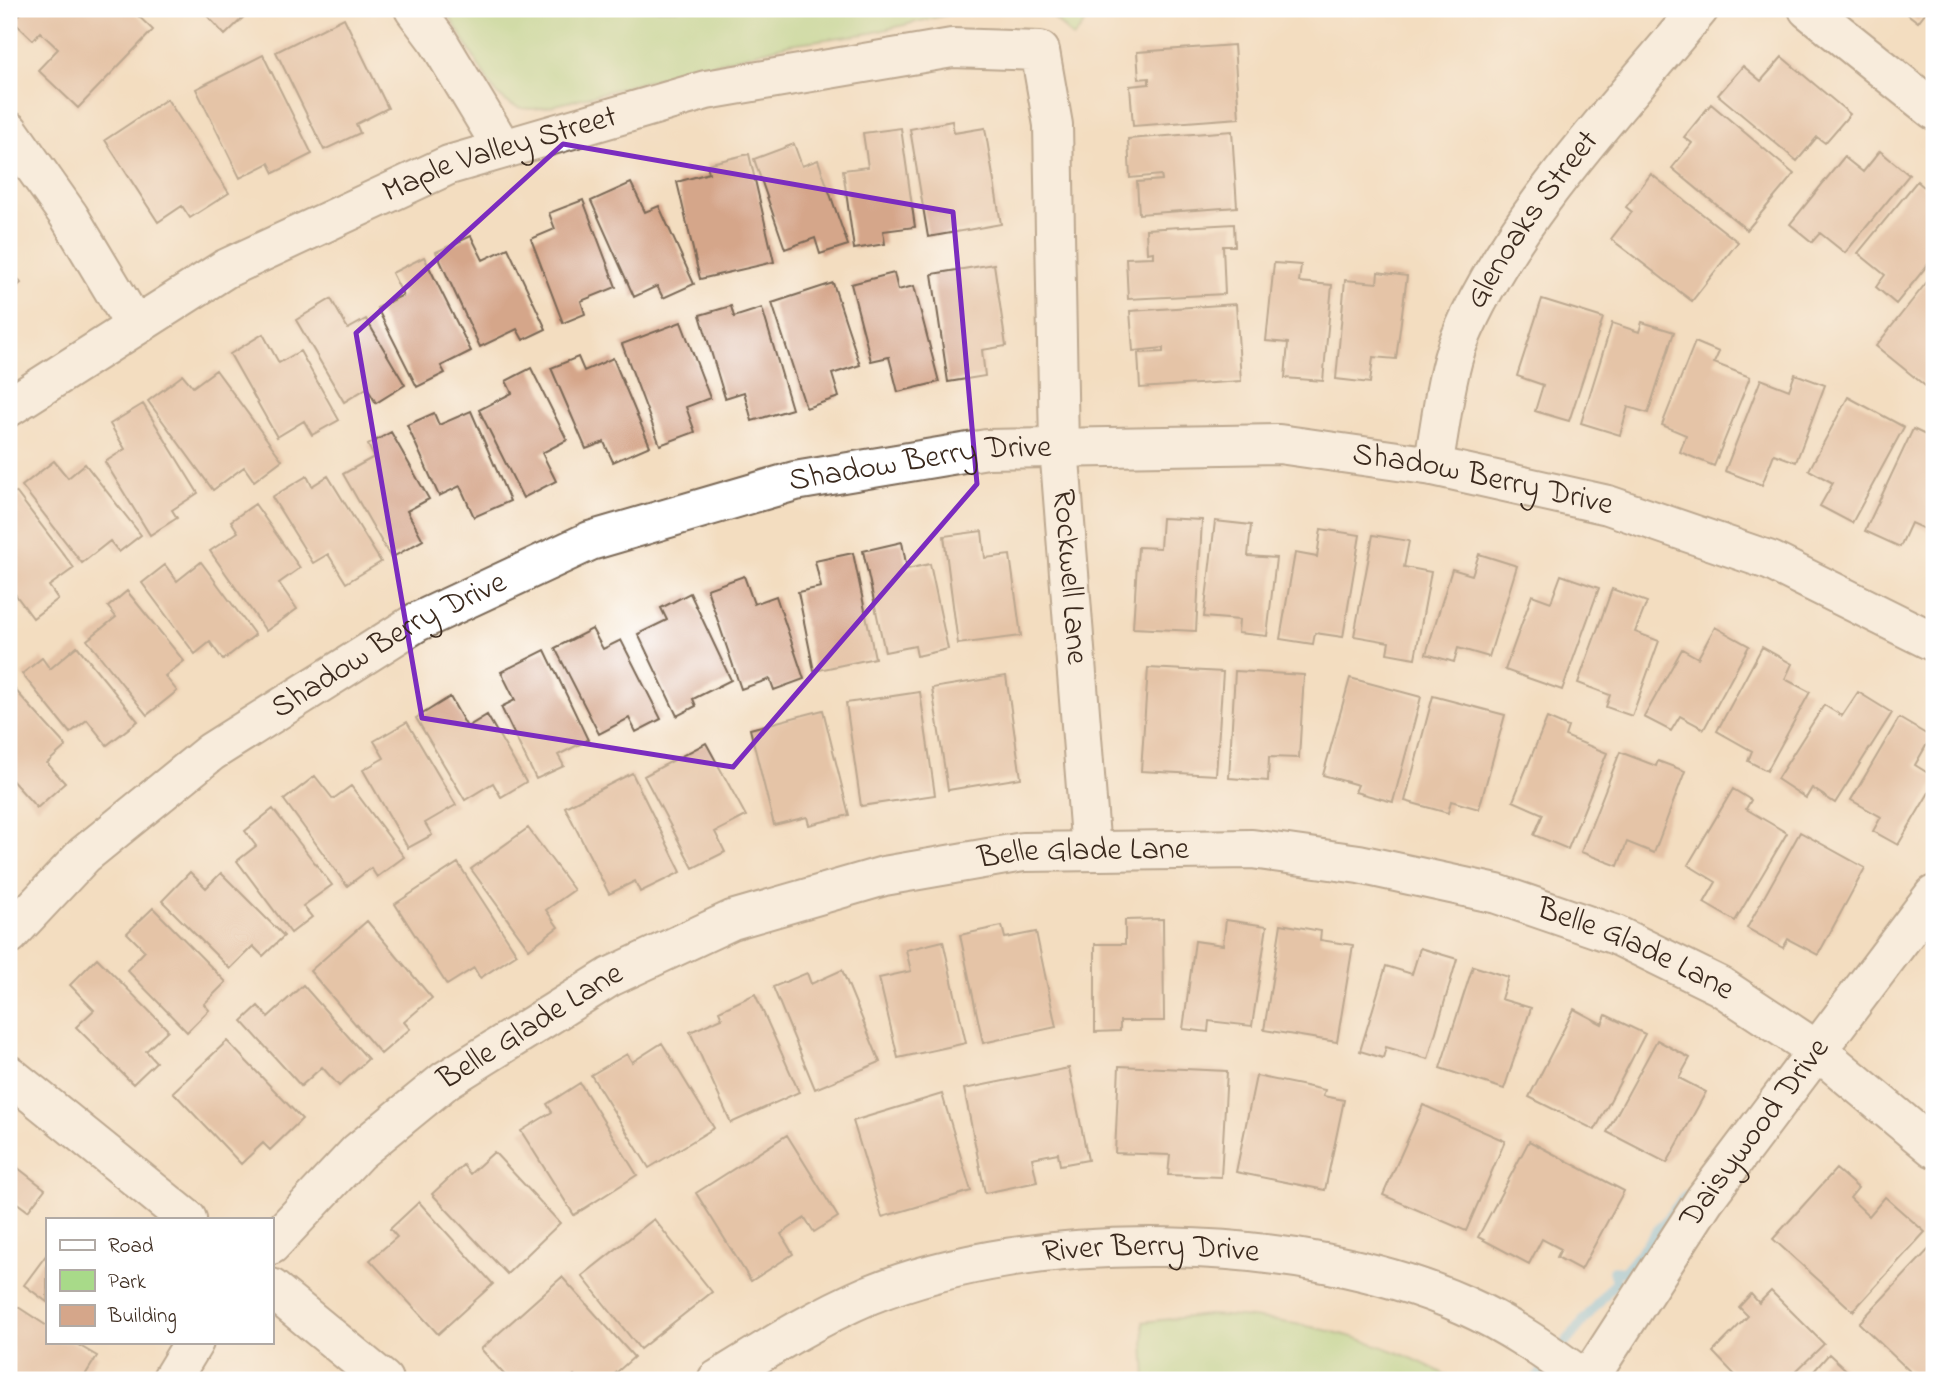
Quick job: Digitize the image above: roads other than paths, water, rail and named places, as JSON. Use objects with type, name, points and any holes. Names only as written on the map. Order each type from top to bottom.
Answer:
[{"type":"street","points":[[414,9],[438,41],[503,149]]},
{"type":"street","name":"Glenoaks Street","points":[[1433,466],[1458,344],[1489,276],[1564,174],[1699,9]]},
{"type":"street","points":[[1808,9],[1934,110]]},
{"type":"street","name":"Maple Valley Street","points":[[9,407],[225,269],[449,165],[706,90],[952,48],[1040,51]]},
{"type":"street","name":"Rockwell Lane","points":[[1040,51],[1053,125],[1059,447],[1091,851]]},
{"type":"street","points":[[9,131],[69,216],[135,326]]},
{"type":"street","name":"Shadow Berry Drive","points":[[9,935],[84,855],[211,752],[417,622],[590,541],[795,481],[987,449],[1279,444],[1433,466],[1608,505],[1758,556],[1934,642]]},
{"type":"street","name":"Belle Glade Lane","points":[[273,1243],[358,1152],[446,1080],[610,977],[732,920],[884,876],[1023,852],[1252,849],[1359,863],[1497,894],[1627,940],[1720,986],[1818,1051],[1934,1148]]},
{"type":"street","name":"Daisywood Drive","points":[[1587,1380],[1705,1199],[1934,895]]},
{"type":"street","points":[[9,1074],[186,1218]]},
{"type":"street","name":"River Berry Drive","points":[[717,1380],[800,1327],[871,1295],[972,1265],[1058,1250],[1226,1248],[1287,1256],[1387,1279],[1462,1304],[1520,1332],[1587,1380]]},
{"type":"street","points":[[273,1290],[383,1380]]},
{"type":"street","points":[[171,1380],[193,1344]]},
{"type":"waterway","points":[[1535,1380],[1616,1281],[1613,1271],[1624,1272],[1686,1195]]}]
